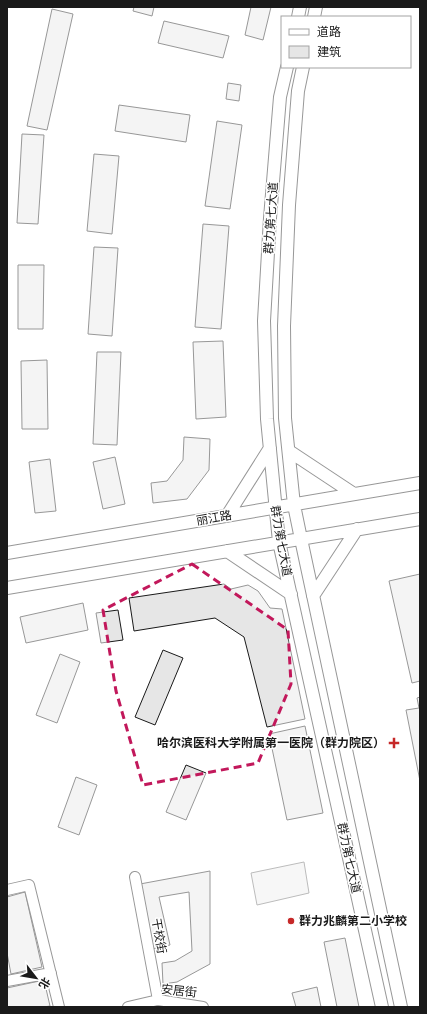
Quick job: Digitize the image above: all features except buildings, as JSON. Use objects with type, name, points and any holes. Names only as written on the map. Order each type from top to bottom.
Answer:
[{"type":"main road","name":"群力第七大道","points":[[287,68],[280,105],[270,218],[264,321],[267,419],[275,508],[279,542],[382,1007]]},
{"type":"main road","name":"群力第七大道","points":[[303,68],[298,91],[289,205],[284,311],[285,418],[294,505],[401,1007]]},
{"type":"main road","points":[[227,516],[270,448]]},
{"type":"main road","points":[[289,451],[354,494]]},
{"type":"main road","name":"丽江路","points":[[7,554],[420,483]]},
{"type":"main road","points":[[7,588],[420,519]]},
{"type":"main road","points":[[313,596],[357,529]]},
{"type":"main road","points":[[227,551],[291,594]]},
{"type":"street","name":"干校街","points":[[135,877],[158,1000]]},
{"type":"street","points":[[7,890],[29,885],[59,1007]]},
{"type":"street","points":[[7,981],[51,973]]},
{"type":"street","name":"安居街","points":[[128,1007],[158,1000],[203,1007]]},
{"type":"highlighted area","points":[[192,564],[288,630],[291,684],[258,763],[143,785],[116,691],[103,610]]},
{"type":"shaded area","points":[[304,862],[309,893],[257,905],[251,873]]},
{"type":"place","name":"哈尔滨医科大学附属第一医院（群力院区）","points":[[394,743]]},
{"type":"place","name":"群力兆麟第二小学校","points":[[291,921]]}]
